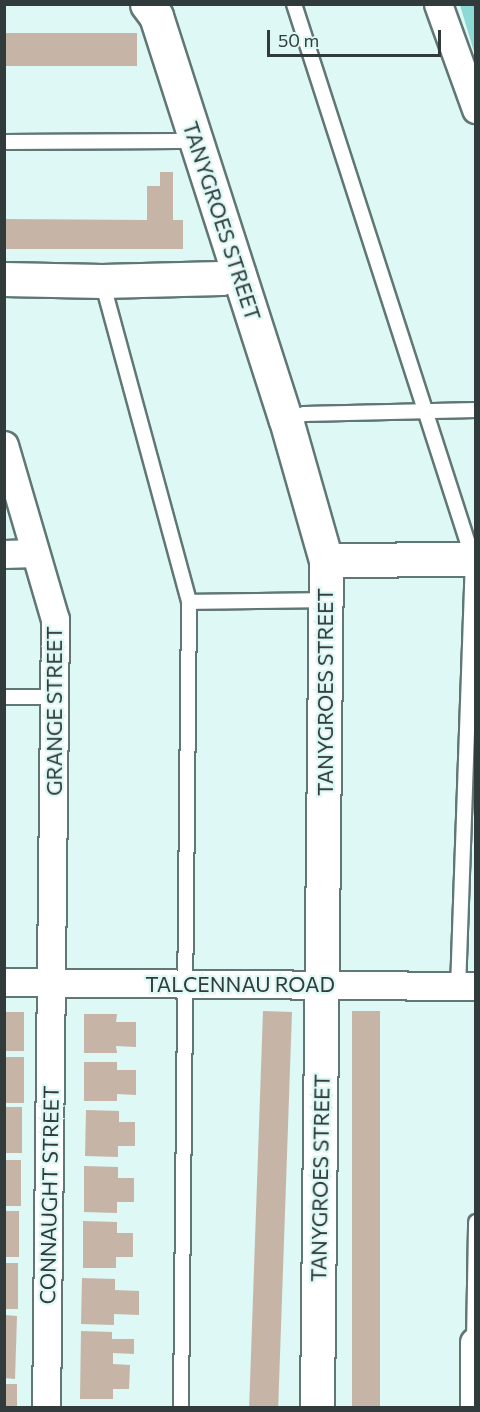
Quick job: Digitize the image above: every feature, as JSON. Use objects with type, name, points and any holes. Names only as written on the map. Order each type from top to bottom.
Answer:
[{"type":"street","name":"TANYGROES STREET","points":[[147,4],[156,16],[195,137],[286,420],[326,560],[317,1407]]},
{"type":"street","points":[[438,4],[476,109]]},
{"type":"street","points":[[4,279],[102,281],[221,278],[238,274]]},
{"type":"street","name":"GRANGE STREET","points":[[4,446],[55,619],[52,983]]},
{"type":"street","points":[[4,554],[35,553]]},
{"type":"street","points":[[326,560],[474,559]]},
{"type":"street","name":"TALCENNAU ROAD","points":[[4,982],[467,986]]},
{"type":"street","name":"CONNAUGHT STREET","points":[[46,1407],[52,983]]},
{"type":"street","points":[[474,1342],[474,1407]]},
{"type":"lane","points":[[294,4],[424,412],[474,559],[467,986]]},
{"type":"lane","points":[[4,142],[179,141],[195,137]]},
{"type":"lane","points":[[102,281],[189,602],[183,983],[181,1407]]},
{"type":"lane","points":[[286,420],[304,414],[476,410]]},
{"type":"lane","points":[[189,602],[326,600]]},
{"type":"lane","points":[[4,697],[54,697]]},
{"type":"lane","points":[[474,1342],[476,1222]]},
{"type":"shaded area","points":[[460,5],[475,5],[475,55]]},
{"type":"building","points":[[4,33],[137,33],[137,66],[4,66]]},
{"type":"building","points":[[160,172],[173,172],[173,220],[183,220],[183,249],[4,249],[4,219],[147,220],[147,186],[160,186]]},
{"type":"building","points":[[263,1011],[292,1012],[278,1408],[249,1407]]},
{"type":"building","points":[[352,1011],[380,1011],[380,1407],[352,1407]]},
{"type":"building","points":[[4,1012],[24,1012],[24,1051],[4,1051]]},
{"type":"building","points":[[84,1014],[117,1014],[116,1022],[136,1022],[136,1047],[116,1046],[117,1053],[84,1053]]},
{"type":"building","points":[[4,1057],[24,1057],[24,1103],[4,1103]]},
{"type":"building","points":[[84,1062],[117,1062],[117,1070],[136,1070],[136,1095],[117,1094],[117,1101],[84,1101]]},
{"type":"building","points":[[4,1107],[22,1107],[22,1153],[4,1153]]},
{"type":"building","points":[[86,1110],[119,1111],[119,1122],[135,1122],[135,1146],[118,1146],[118,1157],[85,1156]]},
{"type":"building","points":[[4,1160],[21,1160],[21,1206],[4,1206]]},
{"type":"building","points":[[84,1166],[118,1167],[118,1178],[134,1178],[134,1202],[117,1202],[117,1213],[84,1212]]},
{"type":"building","points":[[4,1211],[19,1211],[19,1257],[4,1257]]},
{"type":"building","points":[[83,1221],[117,1222],[117,1233],[133,1233],[133,1257],[116,1257],[116,1268],[83,1268]]},
{"type":"building","points":[[4,1263],[18,1263],[18,1309],[4,1309]]},
{"type":"building","points":[[82,1278],[115,1279],[115,1290],[139,1291],[139,1315],[114,1314],[114,1325],[81,1324]]},
{"type":"building","points":[[4,1315],[17,1316],[15,1379],[4,1378]]},
{"type":"building","points":[[81,1331],[112,1332],[112,1339],[134,1339],[134,1354],[113,1353],[113,1364],[130,1365],[129,1389],[113,1389],[113,1399],[80,1399]]},
{"type":"building","points":[[4,1384],[17,1384],[17,1407],[4,1407]]}]
